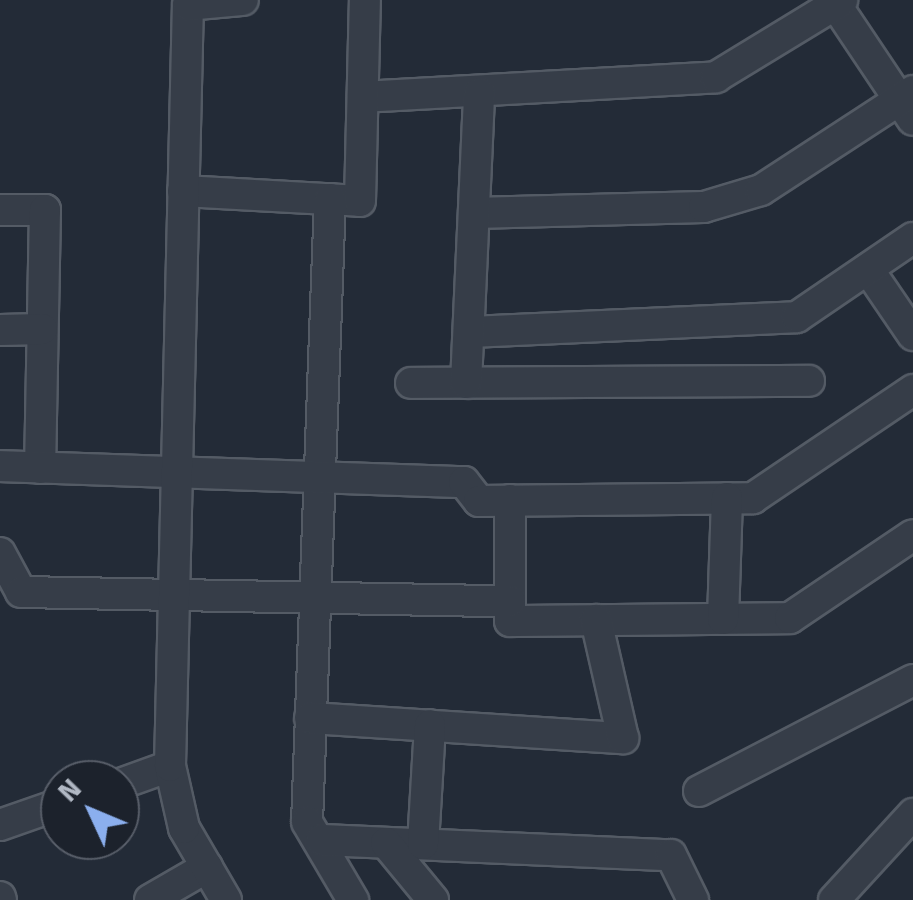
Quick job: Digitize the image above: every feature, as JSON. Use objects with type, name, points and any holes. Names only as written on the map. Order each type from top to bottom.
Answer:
[{"type":"street","points":[[226,900],[184,828],[170,766],[188,4],[242,0]]},
{"type":"street","points":[[183,191],[360,202],[365,0]]},
{"type":"street","points":[[362,97],[716,77],[839,2],[908,104],[761,190],[704,207],[474,213]]},
{"type":"street","points":[[466,382],[480,93]]},
{"type":"street","points":[[330,199],[307,822],[353,900]]},
{"type":"street","points":[[0,210],[45,210],[40,468]]},
{"type":"street","points":[[468,332],[797,317],[913,238]]},
{"type":"street","points":[[868,268],[913,335]]},
{"type":"street","points":[[0,330],[42,329]]},
{"type":"street","points":[[411,383],[808,381]]},
{"type":"street","points":[[0,466],[464,482],[480,501],[754,498],[913,390]]},
{"type":"street","points":[[723,619],[727,498]]},
{"type":"street","points":[[510,500],[510,621],[790,618],[913,535]]},
{"type":"street","points":[[4,569],[22,592],[510,602]]},
{"type":"street","points":[[310,718],[623,738],[596,620]]},
{"type":"street","points":[[699,791],[913,680]]},
{"type":"street","points":[[424,844],[430,726]]},
{"type":"street","points":[[140,777],[170,766]]},
{"type":"street","points":[[0,825],[40,811]]},
{"type":"street","points":[[834,900],[913,814]]},
{"type":"street","points":[[321,840],[671,856],[692,900]]},
{"type":"street","points":[[386,843],[433,900]]},
{"type":"street","points":[[150,900],[207,867]]}]
